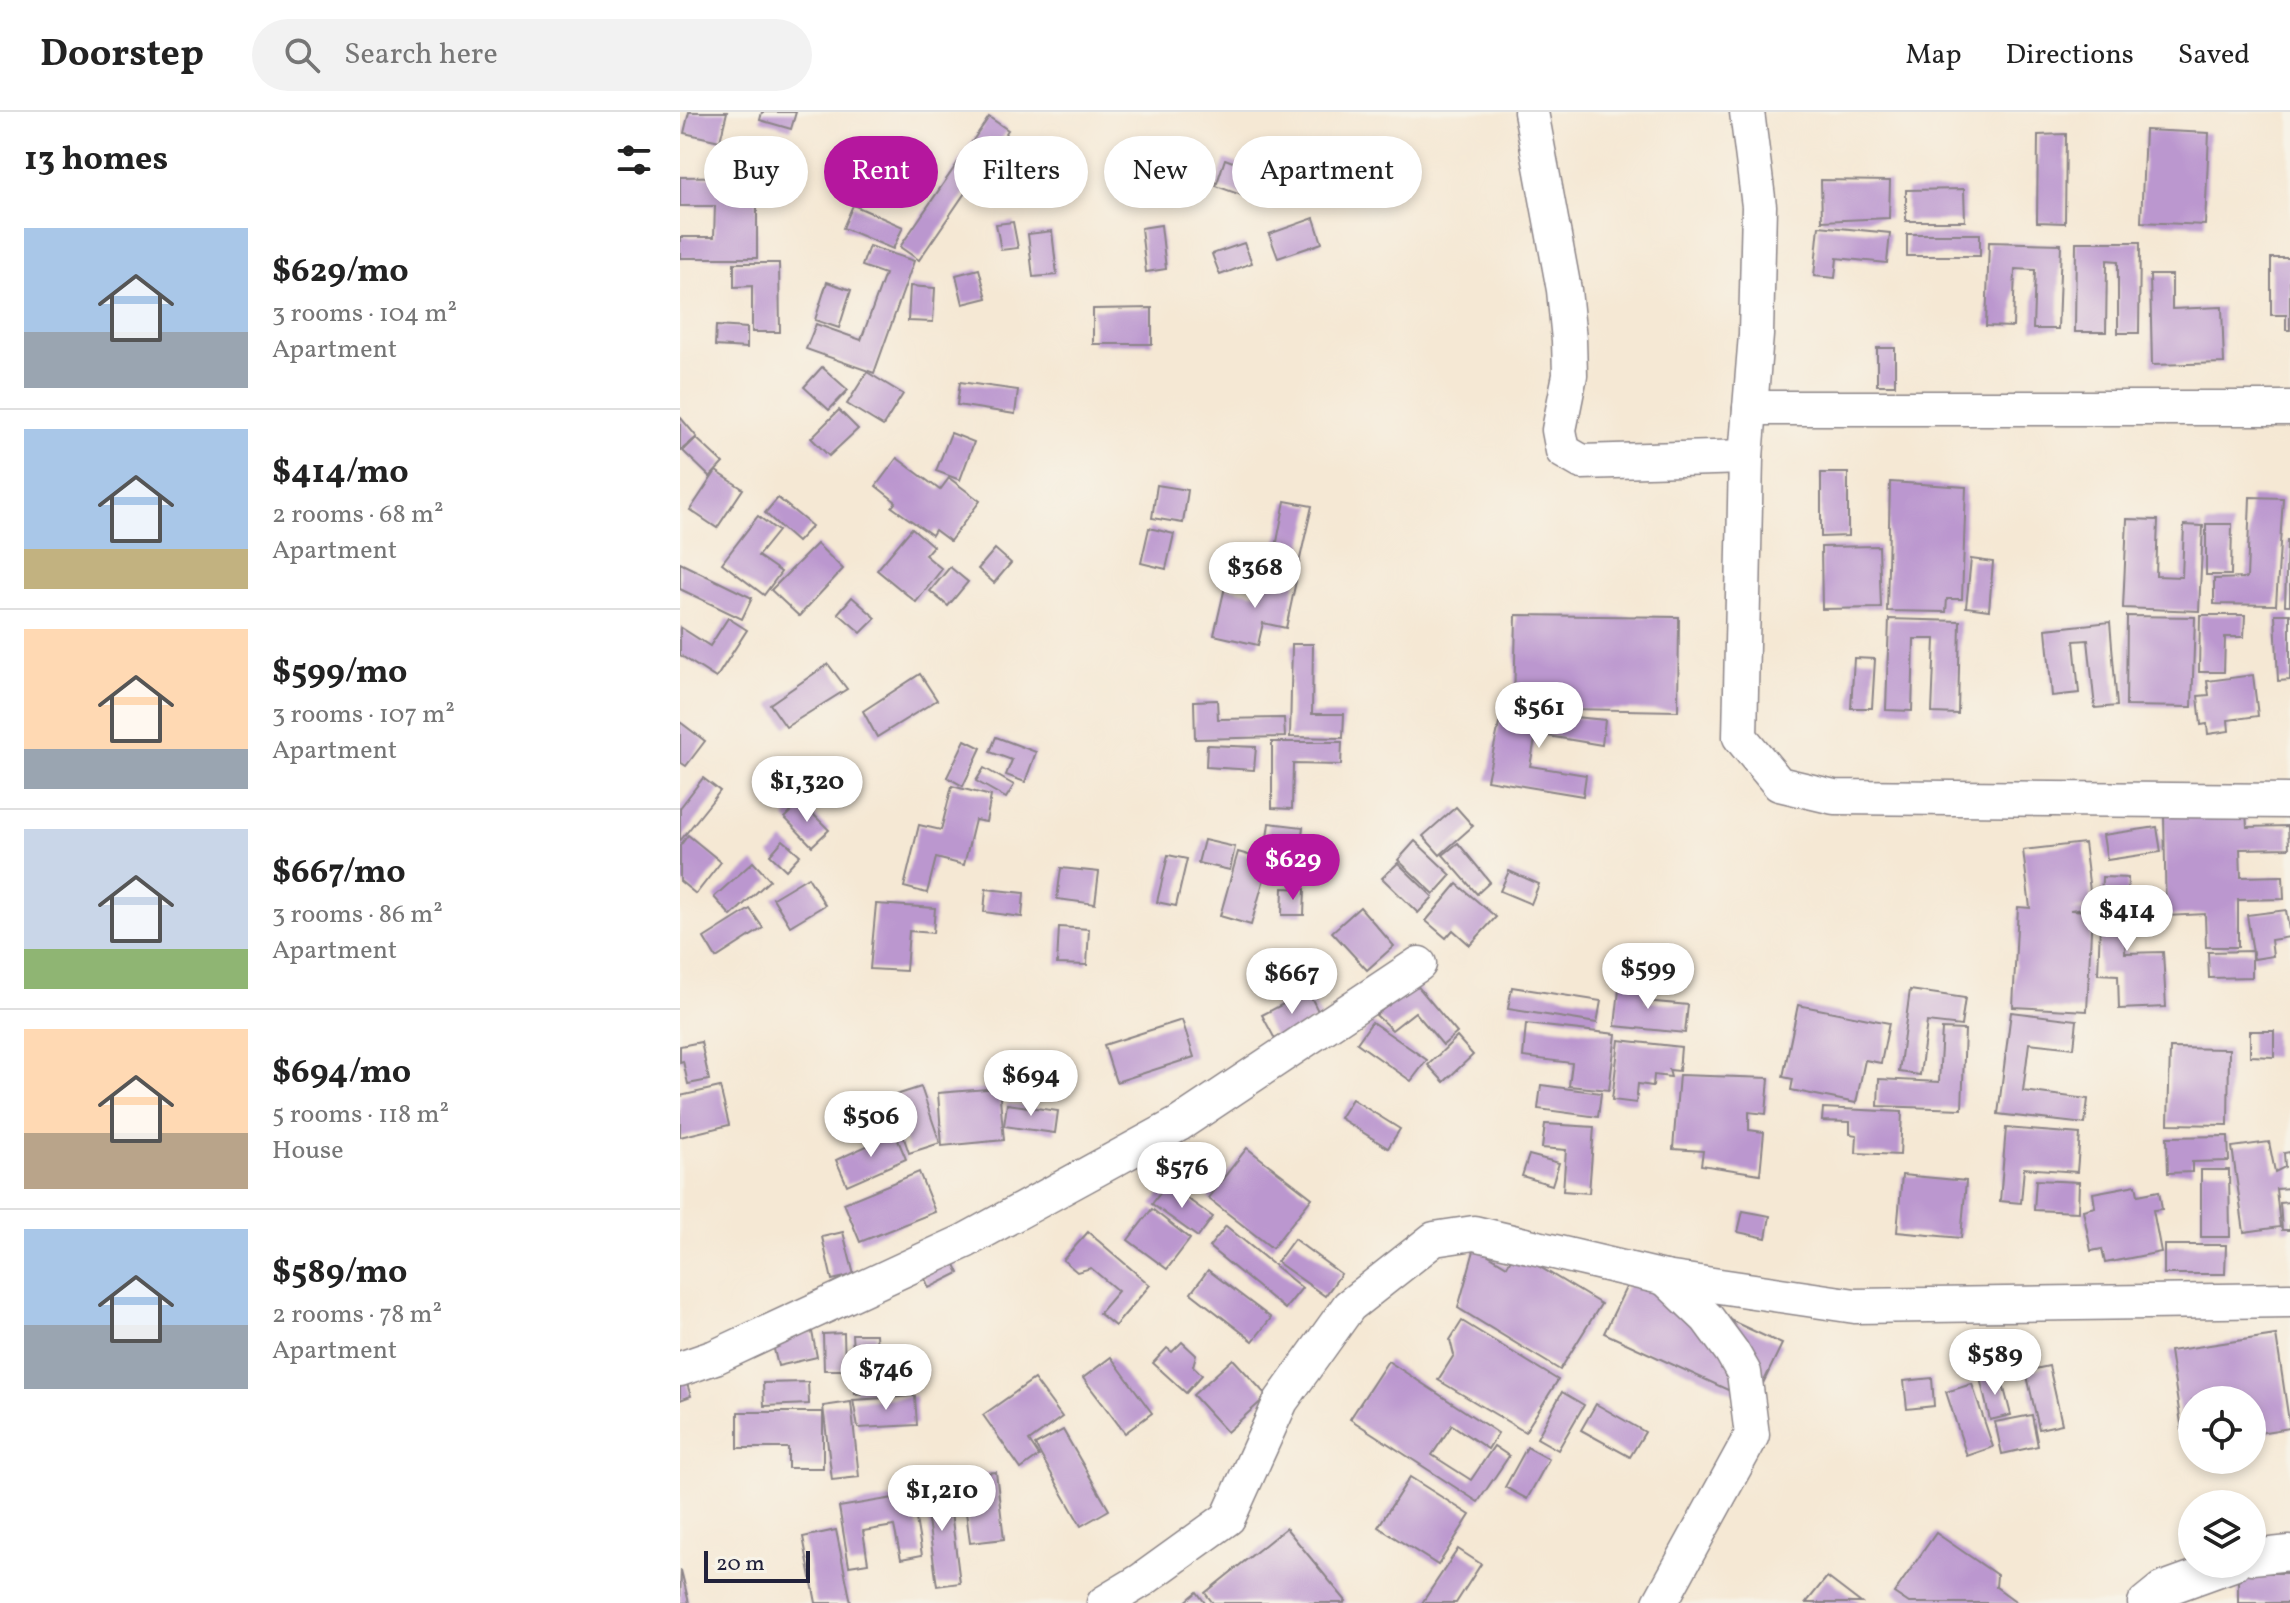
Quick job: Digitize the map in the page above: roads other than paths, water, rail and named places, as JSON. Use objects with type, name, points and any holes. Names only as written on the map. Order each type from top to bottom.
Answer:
[{"type":"street","points":[[1531,112],[1564,290],[1568,328],[1570,375],[1559,430],[1563,451],[1582,462],[1746,457]]},
{"type":"street","points":[[1747,112],[1759,206],[1756,335],[1746,457],[1740,737],[1779,784],[1834,797],[2290,801]]},
{"type":"street","points":[[1750,408],[2290,408]]},
{"type":"street","points":[[680,1369],[715,1357],[965,1241],[1166,1131],[1419,964]]},
{"type":"street","points":[[1104,1603],[1142,1580],[1228,1518],[1281,1401],[1349,1306],[1434,1239],[1474,1233],[1665,1278],[1855,1306],[2290,1300]]},
{"type":"street","points":[[1660,1603],[1752,1435],[1744,1373],[1707,1318],[1665,1278]]},
{"type":"street","points":[[2266,1556],[2290,1553]]},
{"type":"street","points":[[2145,1603],[2161,1590],[2194,1578]]}]
